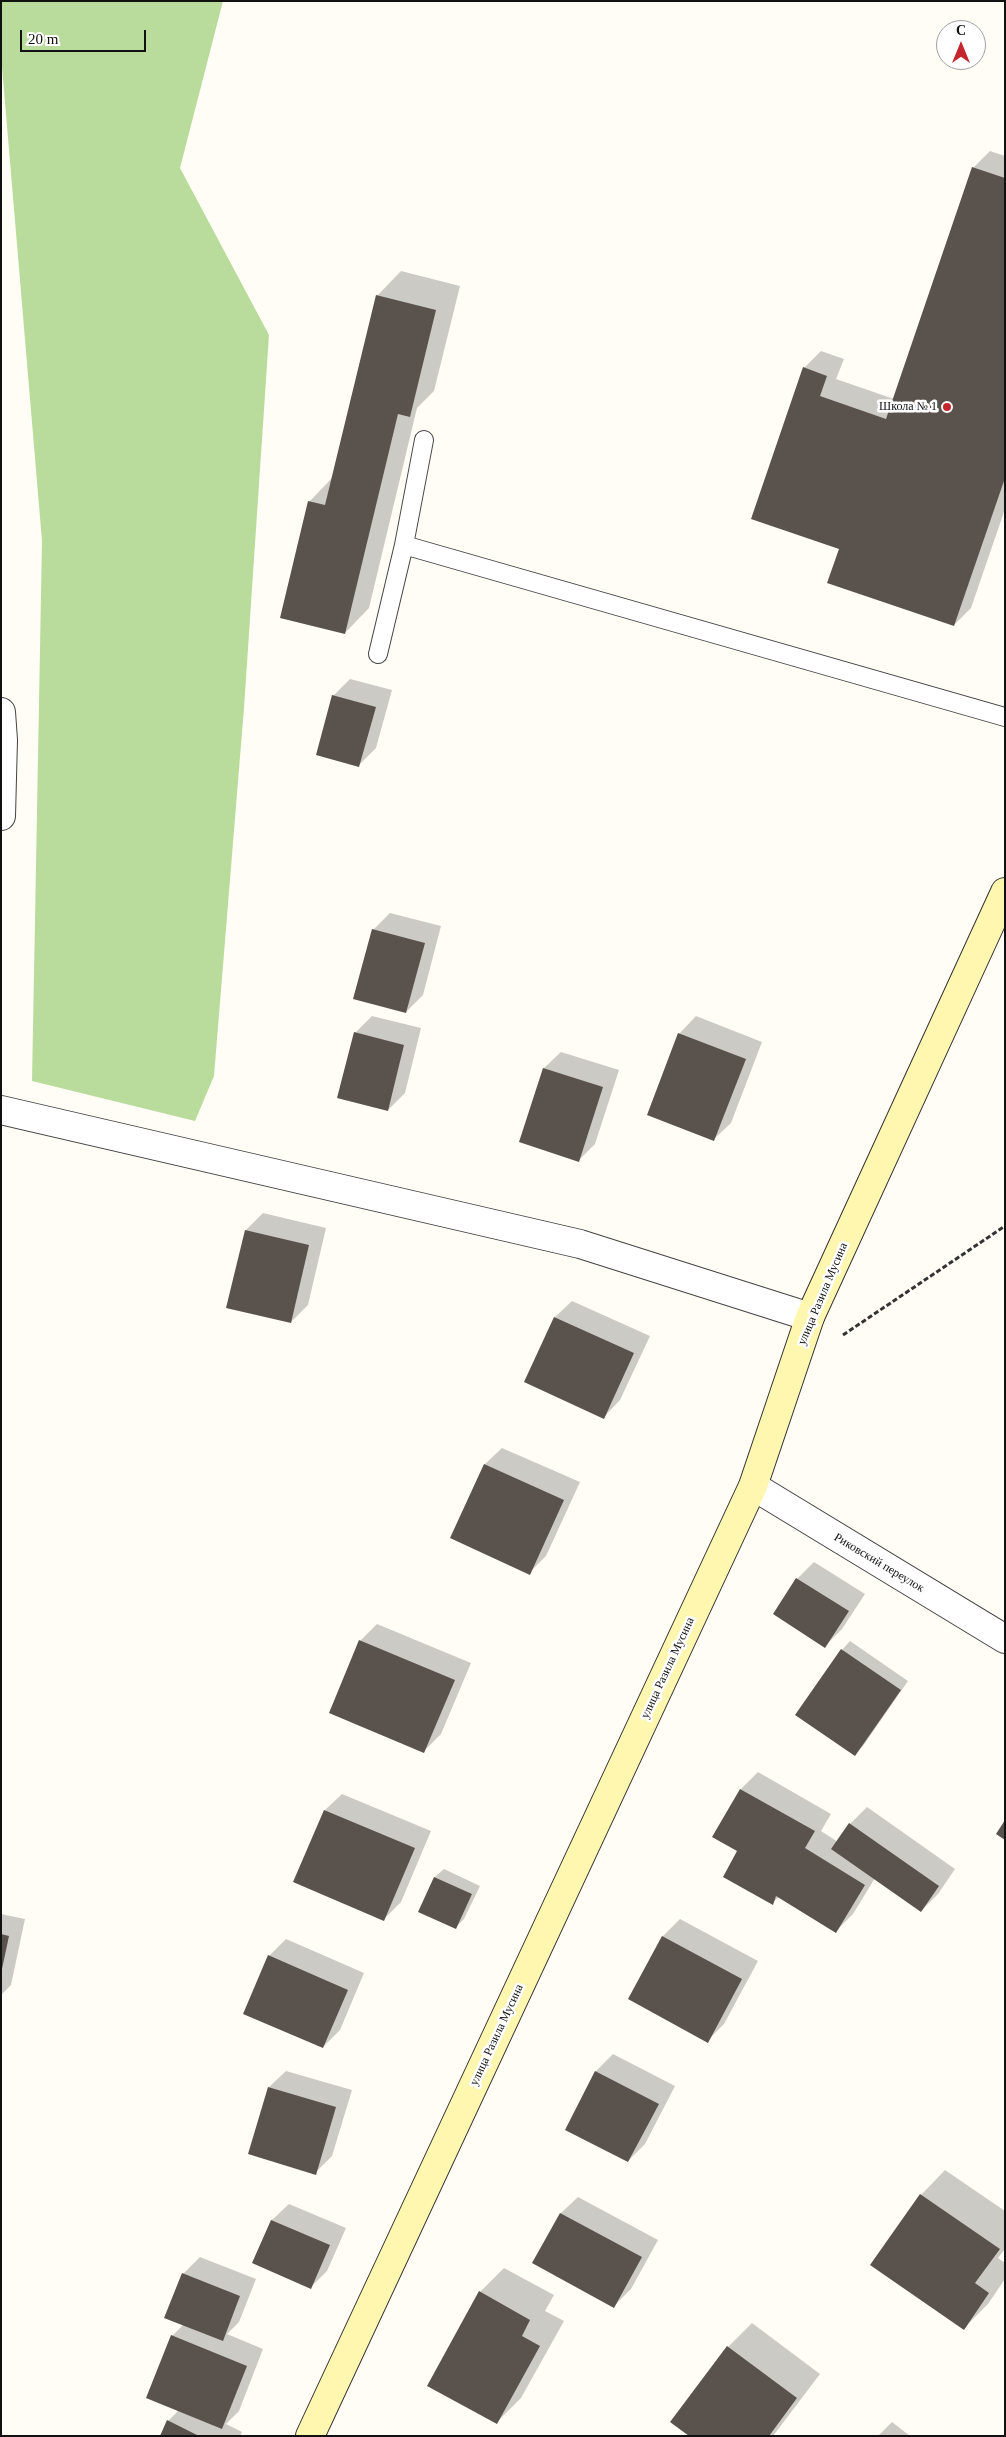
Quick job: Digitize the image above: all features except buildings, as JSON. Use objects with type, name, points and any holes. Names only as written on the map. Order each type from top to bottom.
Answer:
[{"type":"main road","name":"улица Разила Мусина","points":[[310,2436],[753,1486],[810,1317],[1005,892]]},
{"type":"street","points":[[1,712],[3,740],[1,816]]},
{"type":"street","points":[[1,1110],[580,1244],[810,1317]]},
{"type":"street","name":"Риковский переулок","points":[[753,1486],[1005,1639]]},
{"type":"lane","points":[[378,654],[404,545],[424,440]]},
{"type":"lane","points":[[404,545],[1005,717]]},
{"type":"path","points":[[841,1336],[1005,1226]]},
{"type":"green space","points":[[1,1],[223,1],[180,168],[269,335],[244,708],[214,1076],[195,1121],[32,1081],[42,541],[1,55]]},
{"type":"place","name":"Школа № 1","points":[[947,407]]}]
